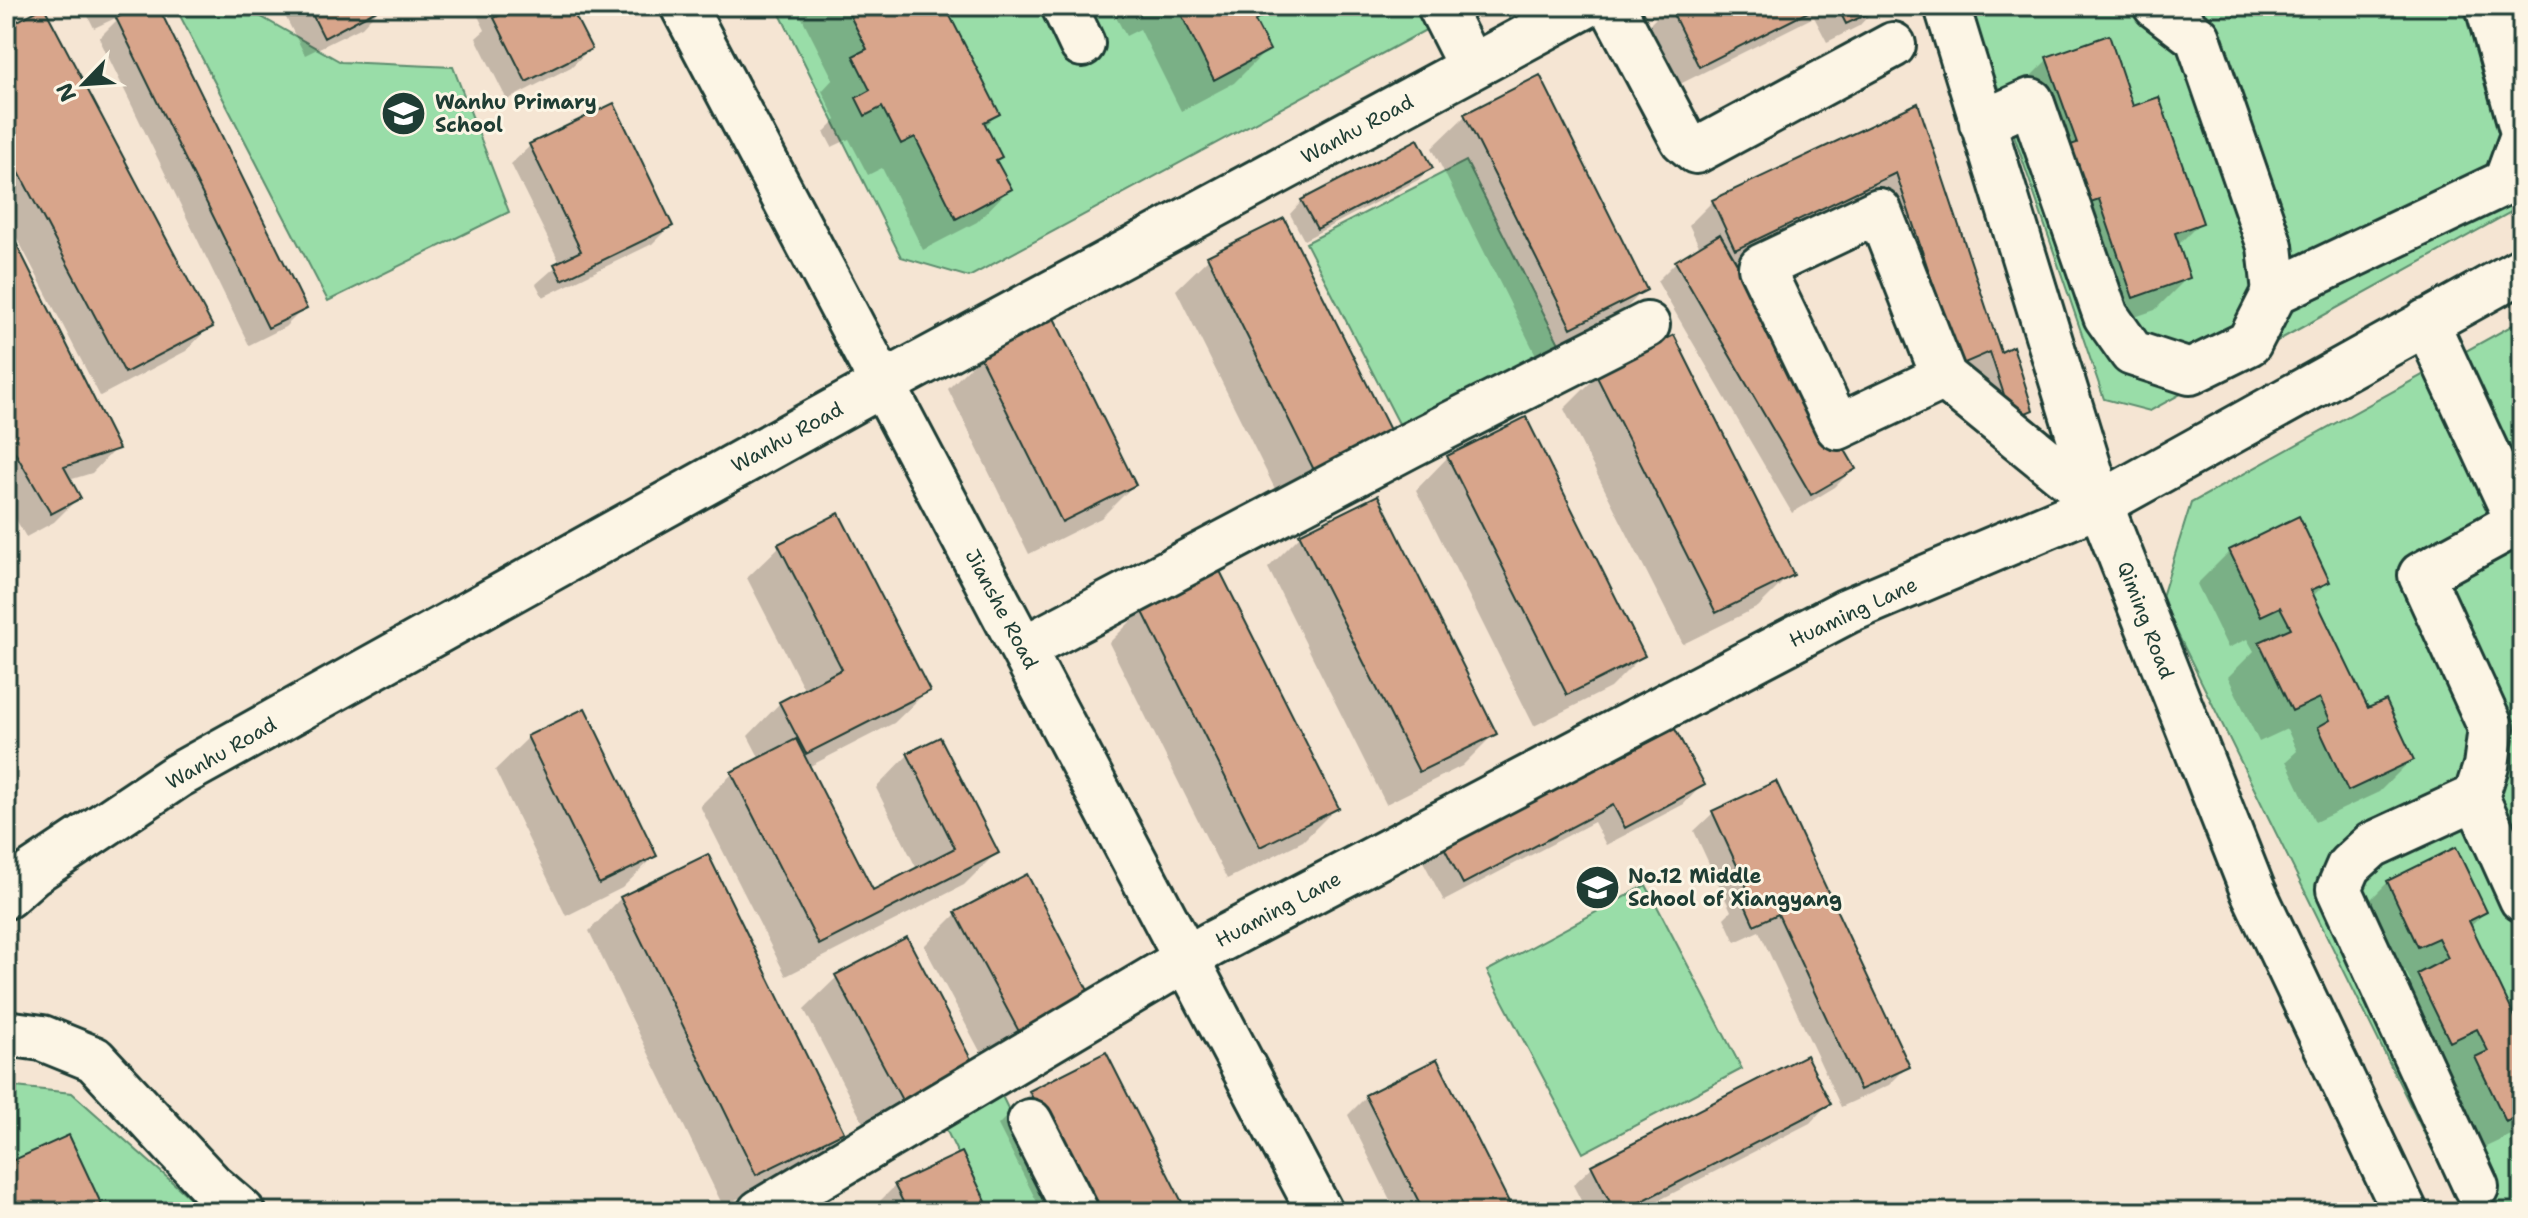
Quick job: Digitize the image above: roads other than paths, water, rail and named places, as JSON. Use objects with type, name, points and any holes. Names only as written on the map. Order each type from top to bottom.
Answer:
[{"type":"street","name":"Jianshe Road","points":[[683,6],[1320,1212]]},
{"type":"street","points":[[1440,6],[1471,67]]},
{"type":"street","name":"Wanhu Road","points":[[6,896],[32,873],[177,776],[883,384],[1585,6]]},
{"type":"street","points":[[1612,6],[1683,140],[1696,151],[1893,45]]},
{"type":"street","name":"Qiming Road","points":[[1947,6],[2100,504],[2253,891],[2405,1212]]},
{"type":"street","points":[[2488,6],[2522,129]]},
{"type":"street","points":[[1982,123],[2031,101],[2106,316],[2132,353],[2190,372],[2249,343],[2275,292],[2270,246],[2198,38],[2172,8]]},
{"type":"street","points":[[2275,292],[2506,182],[2522,138]]},
{"type":"street","points":[[1944,377],[1838,427],[1761,267],[1879,211],[1944,377],[2100,504]]},
{"type":"street","name":"Huaming Lane","points":[[760,1212],[1186,958],[1847,611],[2100,504],[2522,270]]},
{"type":"street","points":[[2426,322],[2520,520],[2421,575],[2491,728],[2486,766],[2476,797],[2522,899]]},
{"type":"street","points":[[1023,649],[1410,445],[1647,325]]},
{"type":"street","points":[[2476,797],[2372,845],[2349,866],[2339,889],[2476,1187]]},
{"type":"street","points":[[6,1033],[42,1038],[94,1059],[212,1186],[242,1212]]},
{"type":"street","points":[[1030,1122],[1076,1212]]},
{"type":"place","name":"Wanhu Primary School","points":[[404,113]]},
{"type":"place","name":"No.12 Middle School of Xiangyang","points":[[1597,888]]}]
